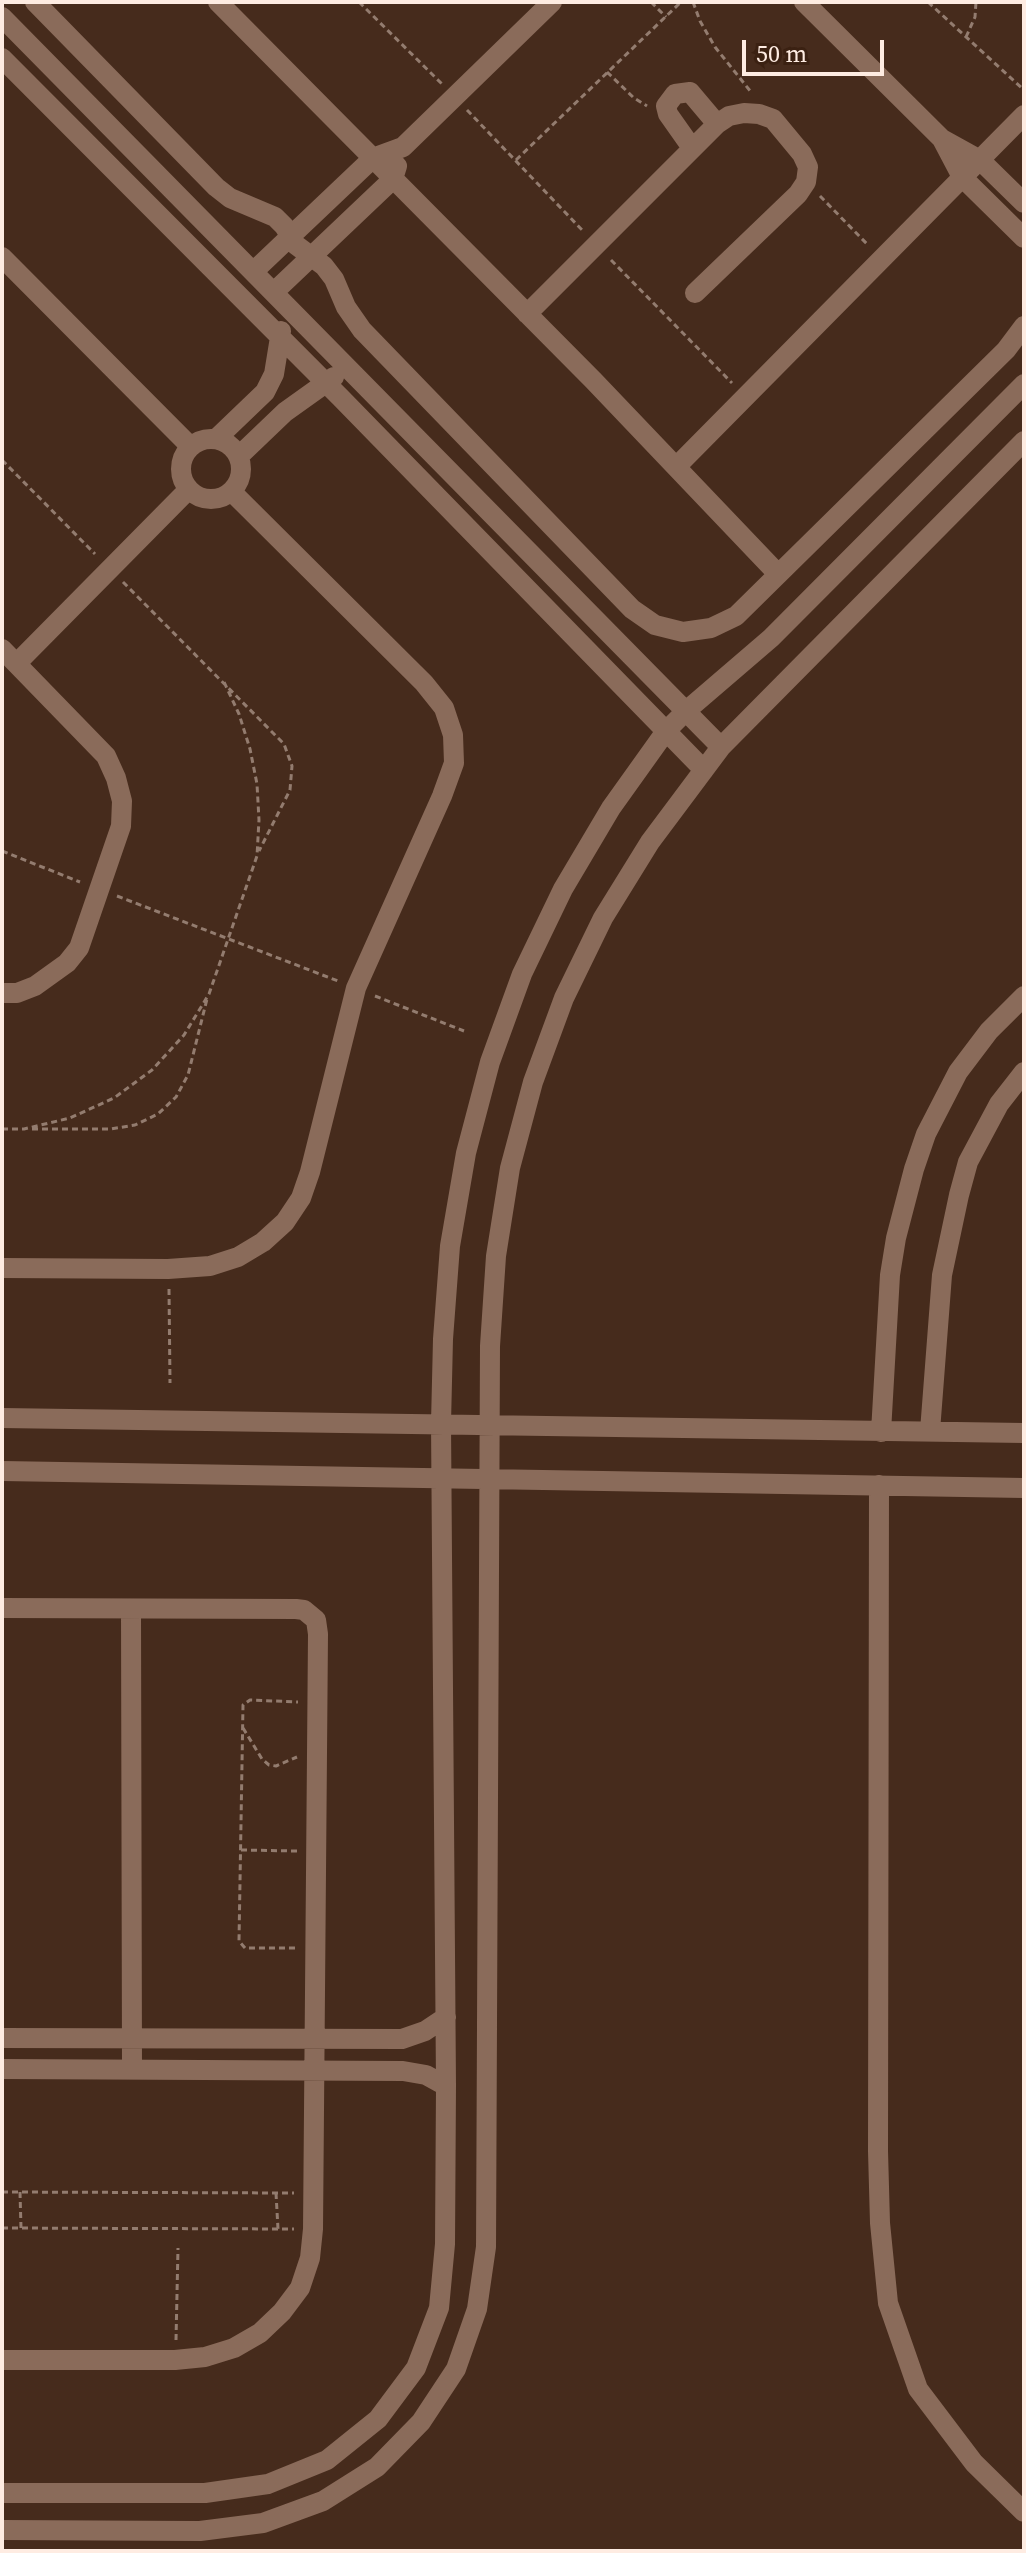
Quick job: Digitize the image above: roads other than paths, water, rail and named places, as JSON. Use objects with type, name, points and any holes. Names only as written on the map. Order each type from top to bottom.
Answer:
[{"type":"street","points":[[35,2],[216,187],[246,207],[275,217],[284,226],[303,252],[334,279],[346,307],[362,330],[632,609],[655,625],[683,632],[711,628],[736,616],[1006,350],[1024,326]]},
{"type":"street","points":[[218,2],[527,314],[778,574]]},
{"type":"street","points":[[254,271],[373,158],[403,147],[552,2]]},
{"type":"street","points":[[804,2],[942,139],[980,160],[1024,203]]},
{"type":"street","points":[[2,17],[721,747]]},
{"type":"street","points":[[2,58],[704,770]]},
{"type":"street","points":[[692,148],[668,114],[666,106],[675,94],[690,92],[717,124]]},
{"type":"street","points":[[527,314],[717,124],[729,116],[744,113],[773,119],[802,154],[808,167],[806,182],[798,194],[695,293]]},
{"type":"street","points":[[676,467],[1024,115]]},
{"type":"street","points":[[942,139],[962,177],[1024,238]]},
{"type":"street","points":[[274,292],[393,179],[403,147]]},
{"type":"street","points":[[316,212],[336,233]]},
{"type":"street","points":[[2,257],[190,446]]},
{"type":"street","points":[[216,439],[265,392],[274,374],[278,336],[288,323],[304,322]]},
{"type":"street","points":[[239,456],[285,412],[326,384],[339,369],[340,359]]},
{"type":"street","points":[[2,2493],[205,2493],[268,2484],[327,2460],[378,2419],[416,2368],[439,2308],[445,2244],[443,1339],[450,1246],[466,1153],[490,1062],[522,974],[563,889],[611,808],[666,731],[771,638],[1024,384]]},
{"type":"street","points":[[265,392],[285,412]]},
{"type":"street","points":[[216,439],[233,448],[242,469],[232,492],[209,500],[188,490],[180,467],[190,446],[198,441],[216,439]]},
{"type":"street","points":[[2,2530],[200,2531],[263,2523],[323,2501],[377,2467],[421,2422],[456,2369],[477,2309],[486,2247],[490,1346],[496,1256],[510,1168],[533,1082],[564,998],[603,918],[650,842],[721,747],[1024,441]]},
{"type":"street","points":[[2,993],[17,993],[35,986],[67,963],[79,948],[121,826],[122,801],[106,756],[9,656],[188,490]]},
{"type":"street","points":[[2,1268],[168,1269],[210,1266],[238,1257],[263,1242],[285,1222],[301,1198],[310,1172],[356,988],[454,763],[453,735],[444,708],[424,683],[232,492]]},
{"type":"street","points":[[881,1432],[890,1275],[914,1169],[926,1134],[958,1072],[989,1031],[1024,996]]},
{"type":"street","points":[[930,1431],[942,1275],[959,1195],[968,1162],[999,1104],[1024,1072]]},
{"type":"street","points":[[2,1418],[1024,1433]]},
{"type":"street","points":[[2,1471],[1024,1488]]},
{"type":"street","points":[[879,1485],[878,2151],[880,2223],[888,2303],[918,2389],[974,2463],[1024,2512]]},
{"type":"street","points":[[2,1608],[304,1610],[316,1620],[318,1626],[314,2193],[310,2258],[300,2288],[282,2312],[260,2333],[234,2348],[205,2357],[175,2360],[2,2360]]},
{"type":"street","points":[[131,1609],[132,2069]]},
{"type":"street","points":[[2,2038],[402,2039],[425,2031],[446,2017]]},
{"type":"street","points":[[402,2039],[403,2071]]},
{"type":"street","points":[[2,2069],[403,2071],[426,2075],[446,2086]]}]
